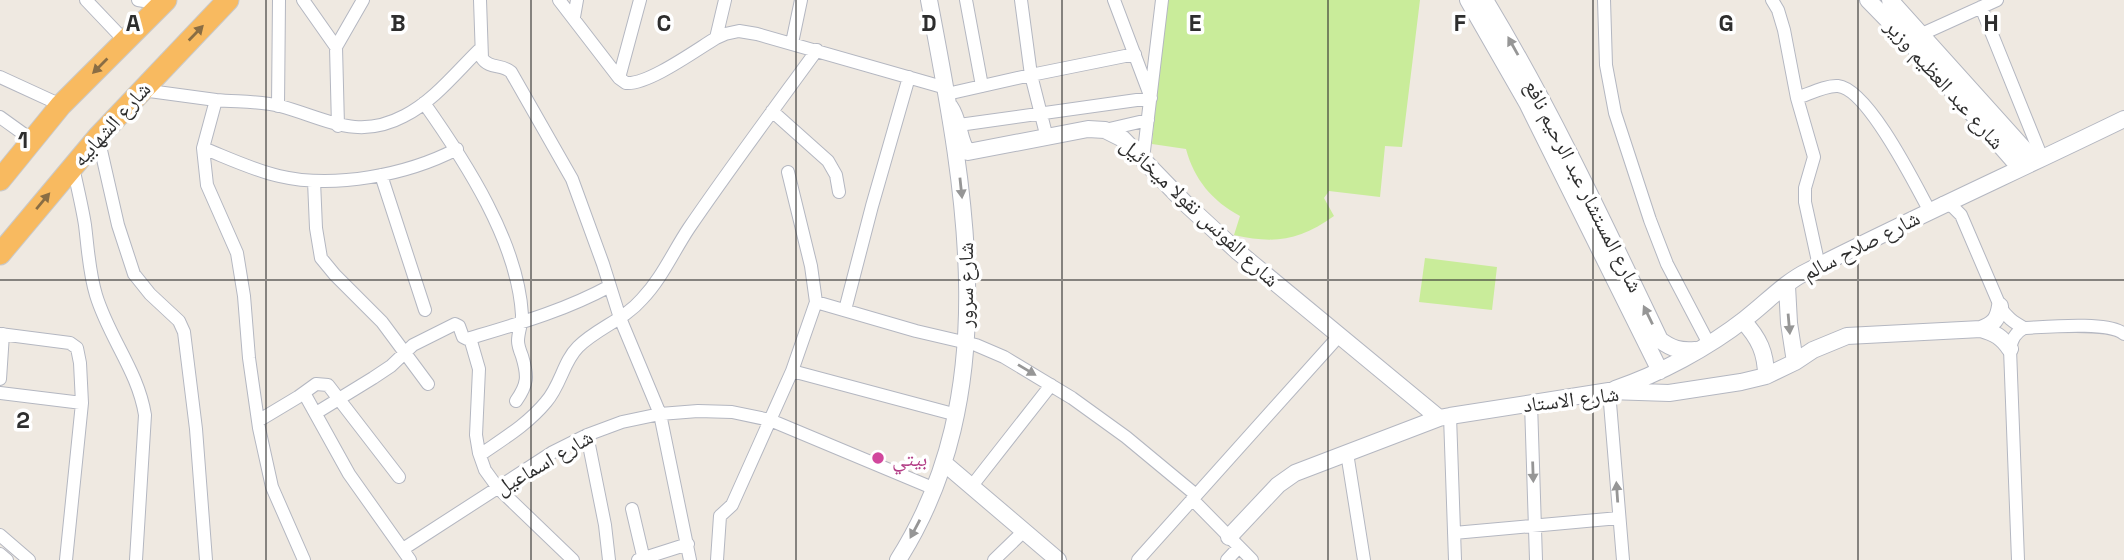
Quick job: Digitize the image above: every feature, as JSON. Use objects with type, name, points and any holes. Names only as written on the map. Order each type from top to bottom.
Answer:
[{"type":"highway","name":"شارع الشهابيه","points":[[0,254],[98,137],[229,0]]},
{"type":"highway","points":[[3,168],[32,140],[61,105],[164,2]]},
{"type":"street","points":[[86,0],[125,41]]},
{"type":"street","points":[[138,0],[164,2]]},
{"type":"street","points":[[278,106],[279,0]]},
{"type":"street","points":[[303,0],[336,47]]},
{"type":"street","points":[[338,125],[336,47],[363,0]]},
{"type":"street","points":[[480,0],[482,58],[488,65],[511,72],[572,179],[620,318],[660,414],[690,560]]},
{"type":"street","points":[[559,0],[619,78],[626,83],[635,83],[663,71],[716,38],[739,31],[792,43],[909,77],[948,97],[982,86],[1135,54]]},
{"type":"street","points":[[574,17],[578,0]]},
{"type":"street","points":[[619,78],[640,0]]},
{"type":"street","points":[[716,38],[725,0]]},
{"type":"street","points":[[792,43],[801,0]]},
{"type":"street","name":"شارع سرور","points":[[898,560],[935,489],[957,415],[963,379],[965,241],[959,135],[948,97],[929,0]]},
{"type":"street","points":[[966,0],[982,86]]},
{"type":"street","points":[[1021,0],[1031,75],[1046,138]]},
{"type":"street","points":[[1114,0],[1151,98]]},
{"type":"street","points":[[1143,159],[1162,0]]},
{"type":"street","name":"شارع المستشار عبد الرحيم نافع","points":[[1468,0],[1527,103],[1660,371]]},
{"type":"street","points":[[1604,0],[1606,65],[1615,113],[1650,220],[1703,347]]},
{"type":"street","points":[[1772,0],[1784,30],[1797,98],[1814,157],[1807,176],[1805,202],[1819,266]]},
{"type":"street","name":"شارع عبد العظيم وزير","points":[[1868,0],[2033,163]]},
{"type":"street","name":"شارع عبد العظيم وزير","points":[[1890,0],[2033,163]]},
{"type":"street","points":[[1922,34],[1997,0]]},
{"type":"street","name":"شارع المستشار عبد الرحيم نافع","points":[[1489,1],[1541,97],[1660,340],[1670,348],[1683,351],[1703,347]]},
{"type":"street","points":[[1981,7],[2033,163]]},
{"type":"street","points":[[142,90],[278,106],[338,125],[357,128],[381,126],[405,116],[424,103],[481,48]]},
{"type":"street","points":[[480,455],[524,423],[547,402],[578,347],[641,302],[658,280],[688,230],[817,50]]},
{"type":"street","points":[[0,77],[61,105]]},
{"type":"street","points":[[845,310],[909,77]]},
{"type":"street","points":[[1797,98],[1835,85],[1856,96],[1936,207],[1953,207],[1961,215],[2000,306],[2014,323],[2024,327],[2104,326],[2124,334]]},
{"type":"street","points":[[959,135],[1039,113],[1151,98]]},
{"type":"street","points":[[216,100],[203,148],[206,185],[237,253],[258,421],[272,487],[304,560]]},
{"type":"street","points":[[424,103],[457,149],[498,228],[514,270],[522,323],[518,344],[527,372],[522,393],[516,401]]},
{"type":"street","points":[[0,110],[0,117],[32,140]]},
{"type":"street","points":[[772,111],[828,161],[836,176],[839,192]]},
{"type":"street","name":"شارع صلاح سالم","points":[[1609,391],[1660,371],[1703,347],[1743,321],[1808,271],[1936,207],[2124,119]]},
{"type":"street","points":[[1105,130],[1148,120]]},
{"type":"street","name":"شارع الفونس نقولا ميخائيل","points":[[959,135],[964,148],[971,153],[1088,129],[1105,130],[1123,139],[1186,204],[1237,251],[1338,337],[1444,417]]},
{"type":"street","points":[[98,137],[118,225],[134,274],[178,321],[184,332],[196,429],[206,560]]},
{"type":"street","points":[[203,148],[278,176],[314,181],[381,175],[424,164],[457,149]]},
{"type":"street","points":[[72,166],[96,295],[104,319],[136,380],[143,405],[144,432],[136,560]]},
{"type":"street","points":[[717,560],[720,516],[732,505],[792,372],[816,302],[788,172]]},
{"type":"street","points":[[381,175],[425,310]]},
{"type":"street","points":[[314,181],[316,228],[321,258],[373,311],[428,384]]},
{"type":"street","points":[[1966,224],[1965,213],[1970,191]]},
{"type":"street","points":[[316,413],[373,378],[413,345],[455,324],[465,338],[470,338],[582,302],[610,286]]},
{"type":"street","points":[[1787,286],[1795,362]]},
{"type":"street","points":[[816,302],[976,345],[1004,357],[1051,385],[1126,437],[1194,497],[1252,560]]},
{"type":"street","points":[[1982,329],[1992,325],[1998,317],[2000,306]]},
{"type":"street","points":[[1743,321],[1755,333],[1762,346],[1766,376]]},
{"type":"street","points":[[2018,560],[2010,349],[2016,332],[2024,327]]},
{"type":"street","points":[[1982,329],[2003,339],[2010,349]]},
{"type":"street","name":"شارع الاستاد","points":[[1234,542],[1278,485],[1295,473],[1444,417],[1609,391],[1668,393],[1766,376],[1813,350],[1847,336],[1982,329]]},
{"type":"street","points":[[0,379],[1,334],[74,345],[77,348],[82,402],[66,560]]},
{"type":"street","points":[[1144,558],[1194,497],[1338,337]]},
{"type":"street","points":[[470,338],[479,369],[476,435],[485,470],[498,488],[573,560]]},
{"type":"street","points":[[792,372],[957,415]]},
{"type":"street","points":[[258,421],[316,384],[323,383],[339,398],[399,477]]},
{"type":"street","points":[[971,487],[1051,385]]},
{"type":"street","points":[[1609,391],[1623,560]]},
{"type":"street","points":[[0,393],[82,402]]},
{"type":"street","points":[[304,393],[349,474],[406,554]]},
{"type":"street","points":[[1531,404],[1536,560]]},
{"type":"street","name":"شارع اسماعيل","points":[[406,554],[530,466],[587,435],[622,422],[660,414],[732,412],[770,419],[935,489]]},
{"type":"street","points":[[1444,417],[1455,560]]},
{"type":"street","points":[[587,435],[603,513],[609,560]]},
{"type":"street","points":[[1347,453],[1364,560]]},
{"type":"street","points":[[944,463],[1058,560]]},
{"type":"street","points":[[632,509],[642,559],[688,544]]},
{"type":"street","points":[[1454,533],[1619,519]]},
{"type":"street","points":[[995,560],[1023,532]]},
{"type":"street","points":[[0,535],[29,560]]},
{"type":"street","points":[[1227,560],[1234,542]]},
{"type":"street","points":[[0,554],[7,560]]},
{"type":"green space","points":[[1166,0],[1420,0],[1402,147],[1385,146],[1380,197],[1329,191],[1324,198],[1334,216],[1309,231],[1274,240],[1234,235],[1240,216],[1205,188],[1189,160],[1186,149],[1152,144]]},
{"type":"green space","points":[[1425,258],[1497,267],[1492,310],[1419,302]]},
{"type":"place","name":"بيتي","points":[[878,458]]}]
